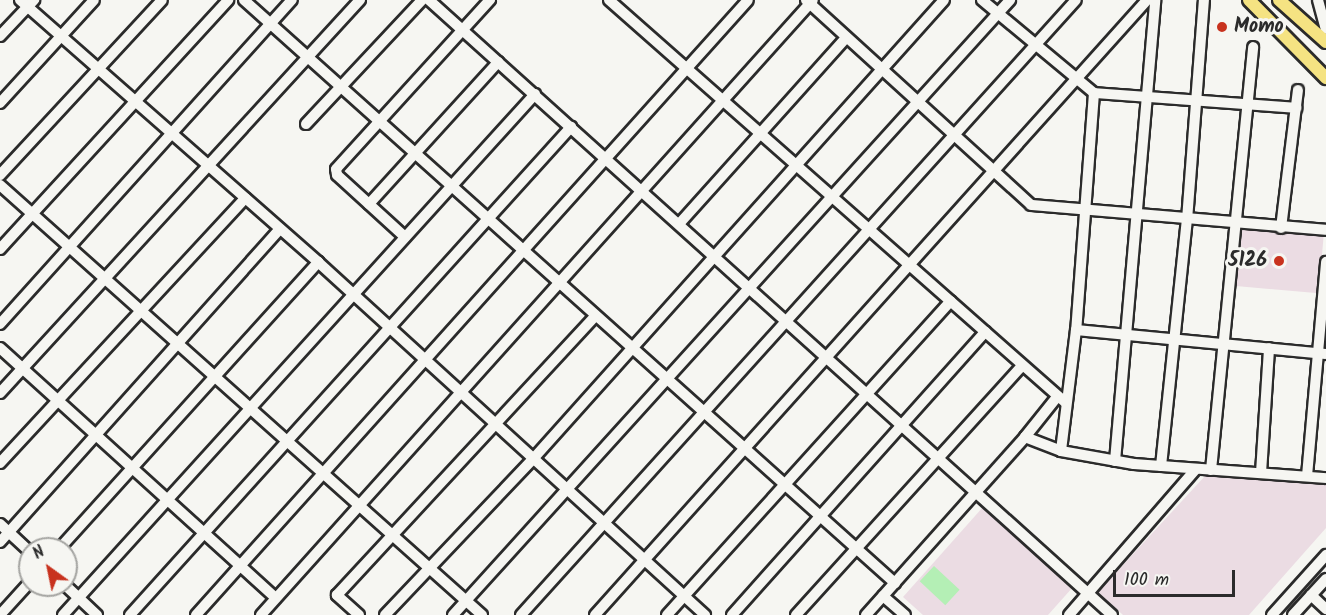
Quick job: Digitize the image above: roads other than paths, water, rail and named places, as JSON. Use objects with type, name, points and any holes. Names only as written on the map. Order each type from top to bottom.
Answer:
[{"type":"main road","points":[[1249,0],[1326,78]]},
{"type":"main road","points":[[1279,0],[1326,42]]},
{"type":"street","points":[[0,103],[94,0]]},
{"type":"street","points":[[0,175],[162,0]]},
{"type":"street","points":[[0,249],[137,103],[228,0]]},
{"type":"street","points":[[244,0],[451,187],[561,281],[595,316],[895,583]]},
{"type":"street","points":[[0,324],[292,0]]},
{"type":"street","points":[[0,393],[360,0]]},
{"type":"street","points":[[306,124],[422,0]]},
{"type":"street","points":[[429,0],[1112,615]]},
{"type":"street","points":[[405,237],[338,175],[336,169],[490,0]]},
{"type":"street","points":[[609,0],[686,70],[798,164],[1021,367],[1061,400]]},
{"type":"street","points":[[196,615],[321,473],[748,0]]},
{"type":"street","points":[[385,615],[431,570],[533,459],[711,256],[798,164],[881,68],[944,0]]},
{"type":"street","points":[[982,0],[1074,79],[1094,93],[1296,108]]},
{"type":"street","points":[[453,615],[1010,0]]},
{"type":"street","points":[[521,615],[867,227],[1076,0]]},
{"type":"street","points":[[595,615],[1146,0]]},
{"type":"street","points":[[1115,461],[1155,0]]},
{"type":"street","points":[[1161,466],[1187,220],[1204,0]]},
{"type":"street","points":[[1318,0],[1326,29]]},
{"type":"street","points":[[261,615],[358,504],[461,394],[809,1],[846,38],[1031,205],[1234,225],[1326,230]]},
{"type":"street","points":[[0,36],[27,2],[62,37],[318,262],[386,327],[646,559],[705,615]]},
{"type":"street","points":[[678,224],[846,38]]},
{"type":"street","points":[[1211,470],[1253,46]]},
{"type":"street","points":[[369,204],[498,62]]},
{"type":"street","points":[[1281,228],[1298,90]]},
{"type":"street","points":[[1061,451],[1061,400],[1077,330],[1094,93]]},
{"type":"street","points":[[63,615],[168,502],[535,94]]},
{"type":"street","points":[[130,615],[386,327],[571,127]]},
{"type":"street","points":[[0,184],[140,313],[482,615]]},
{"type":"street","points":[[0,463],[55,400],[140,313],[245,198]]},
{"type":"street","points":[[0,542],[280,229]]},
{"type":"street","points":[[69,537],[129,467],[215,377],[318,262]]},
{"type":"street","points":[[1306,476],[1322,353],[1326,262]]},
{"type":"street","points":[[667,615],[951,301]]},
{"type":"street","points":[[359,615],[337,595],[497,426],[595,316]]},
{"type":"street","points":[[1077,330],[1322,353]]},
{"type":"street","points":[[732,615],[985,332]]},
{"type":"street","points":[[0,348],[94,436],[276,597]]},
{"type":"street","points":[[1261,473],[1269,348]]},
{"type":"street","points":[[796,615],[1021,367]]},
{"type":"street","points":[[866,615],[1025,437],[1061,400]]},
{"type":"street","points":[[1025,437],[1061,451],[1115,461],[1195,470],[1326,478]]},
{"type":"street","points":[[1069,615],[1195,470]]},
{"type":"street","points":[[0,524],[18,541]]},
{"type":"street","points":[[1272,615],[1326,555]]},
{"type":"street","points":[[1293,615],[1326,579]]},
{"type":"street","points":[[0,615],[18,595]]},
{"type":"street","points":[[1311,595],[1326,609]]},
{"type":"street","points":[[883,596],[905,615]]},
{"type":"street","points":[[78,597],[98,615]]},
{"type":"place","name":"Momo","points":[[1222,27]]},
{"type":"place","name":"5126","points":[[1279,261]]}]
